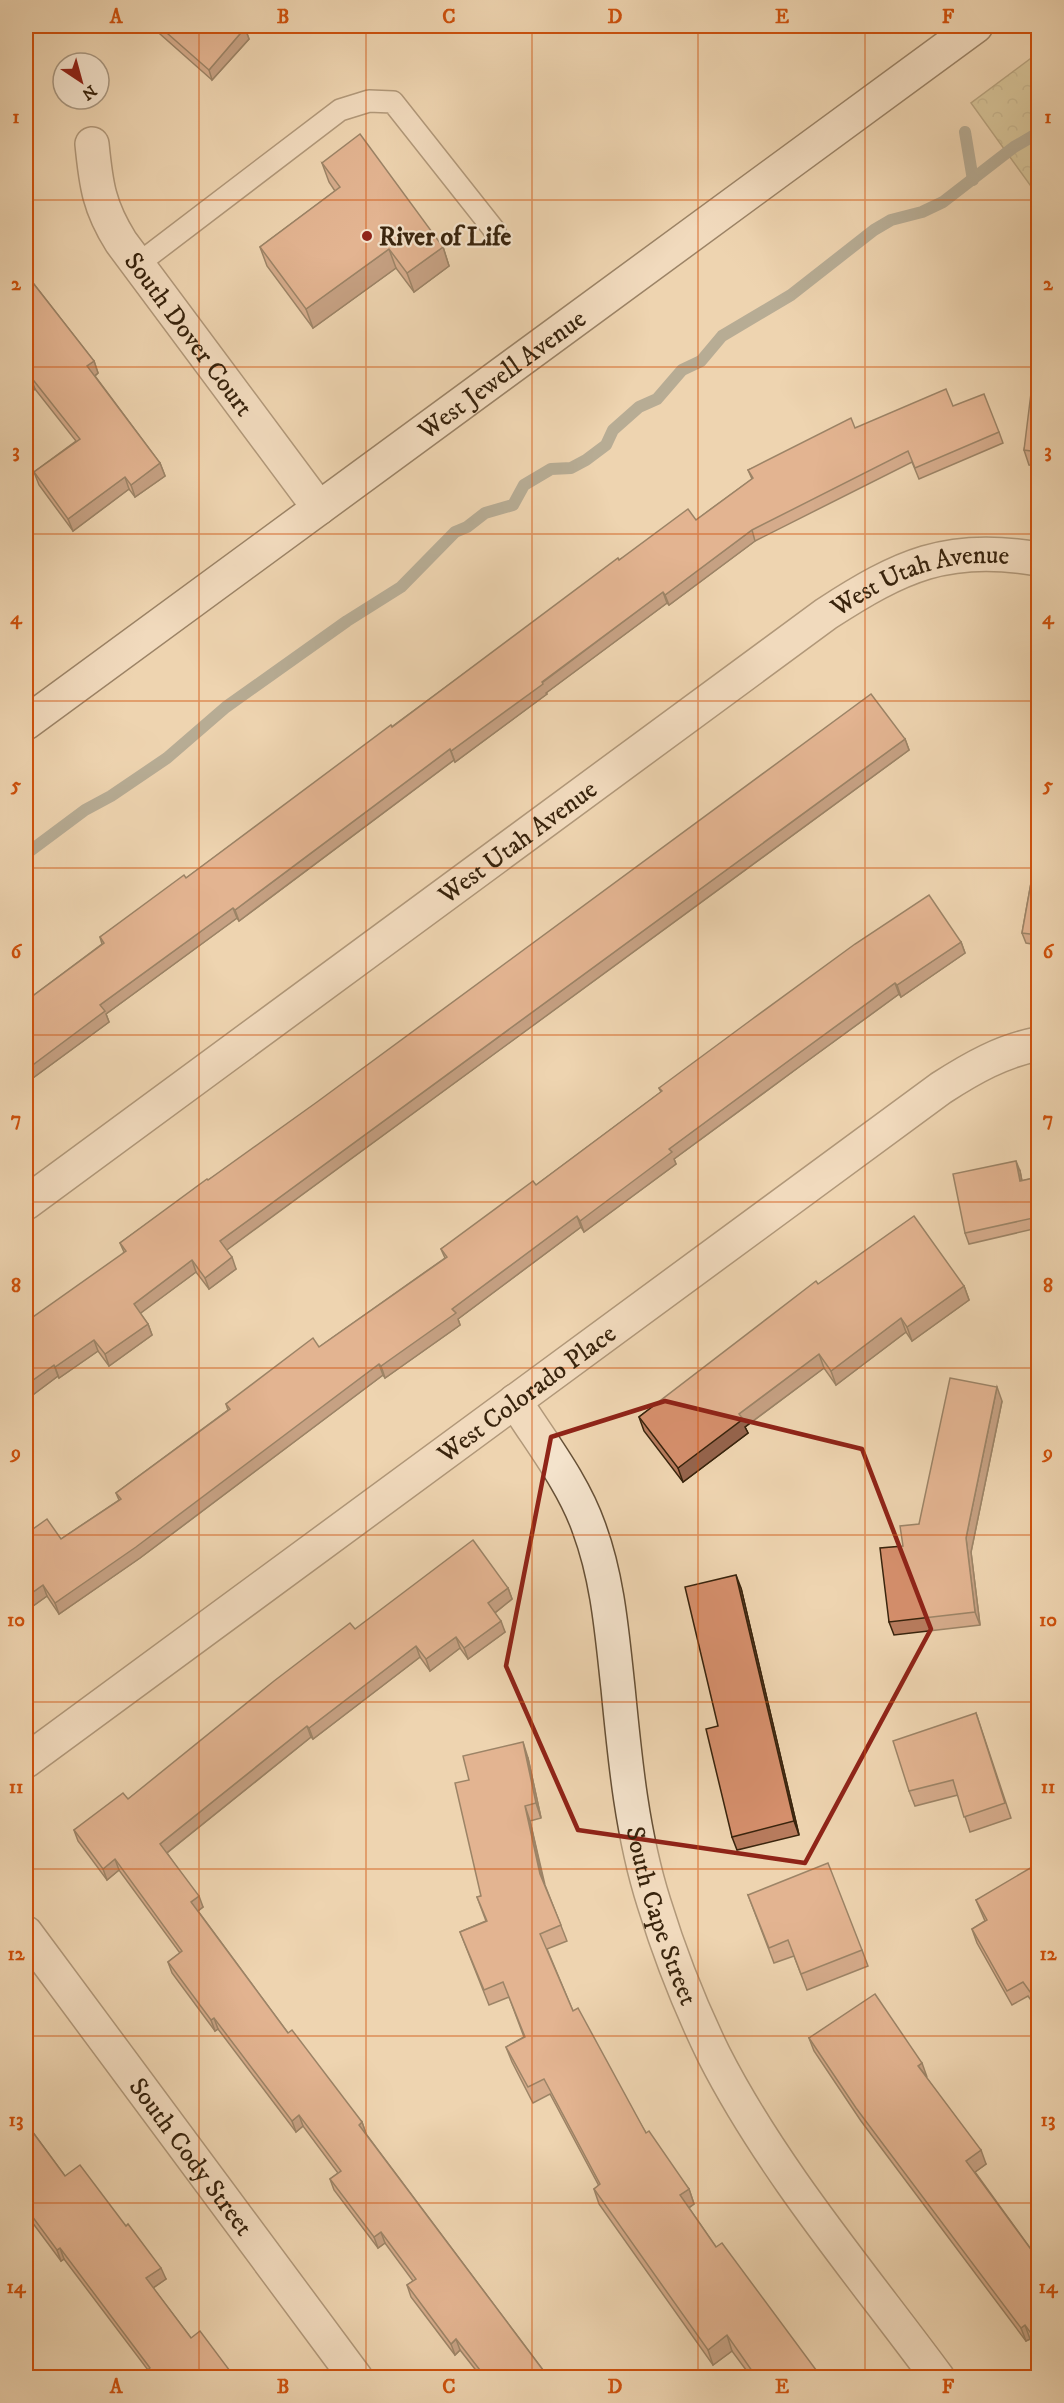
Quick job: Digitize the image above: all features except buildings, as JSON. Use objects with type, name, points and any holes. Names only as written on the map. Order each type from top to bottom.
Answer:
[{"type":"street","name":"West Jewell Avenue","points":[[26,723],[976,26]]},
{"type":"street","name":"South Dover Court","points":[[92,144],[97,191],[103,208],[121,242],[319,508]]},
{"type":"street","name":"West Utah Avenue","points":[[26,1203],[856,594],[897,572],[948,557],[980,553],[1038,559]]},
{"type":"street","name":"West Colorado Place","points":[[26,1761],[941,1088],[998,1056],[1038,1044]]},
{"type":"street","name":"South Cape Street","points":[[515,1401],[576,1499],[589,1527],[603,1572],[626,1767],[641,1857],[672,1958],[692,2008],[715,2056],[768,2145],[811,2207],[938,2378]]},
{"type":"street","name":"South Cody Street","points":[[26,1933],[356,2378]]},
{"type":"lane","points":[[138,264],[340,110],[369,101],[393,102],[495,231]]},
{"type":"highlighted area","points":[[665,1401],[862,1449],[931,1629],[805,1863],[578,1830],[506,1666],[551,1437]]},
{"type":"green space","points":[[1038,53],[1038,196],[971,103]]},
{"type":"waterway","points":[[965,132],[973,180]]},
{"type":"waterway","points":[[26,854],[85,810],[111,796],[167,758],[226,707],[347,621],[401,587],[455,532],[467,527],[485,513],[513,505],[524,485],[551,469],[571,468],[586,460],[606,445],[613,430],[639,407],[657,399],[682,370],[701,361],[722,336],[791,295],[874,230],[891,220],[922,212],[943,202],[1014,147],[1038,133]]},
{"type":"place","name":"River of Life","points":[[367,236]]}]
